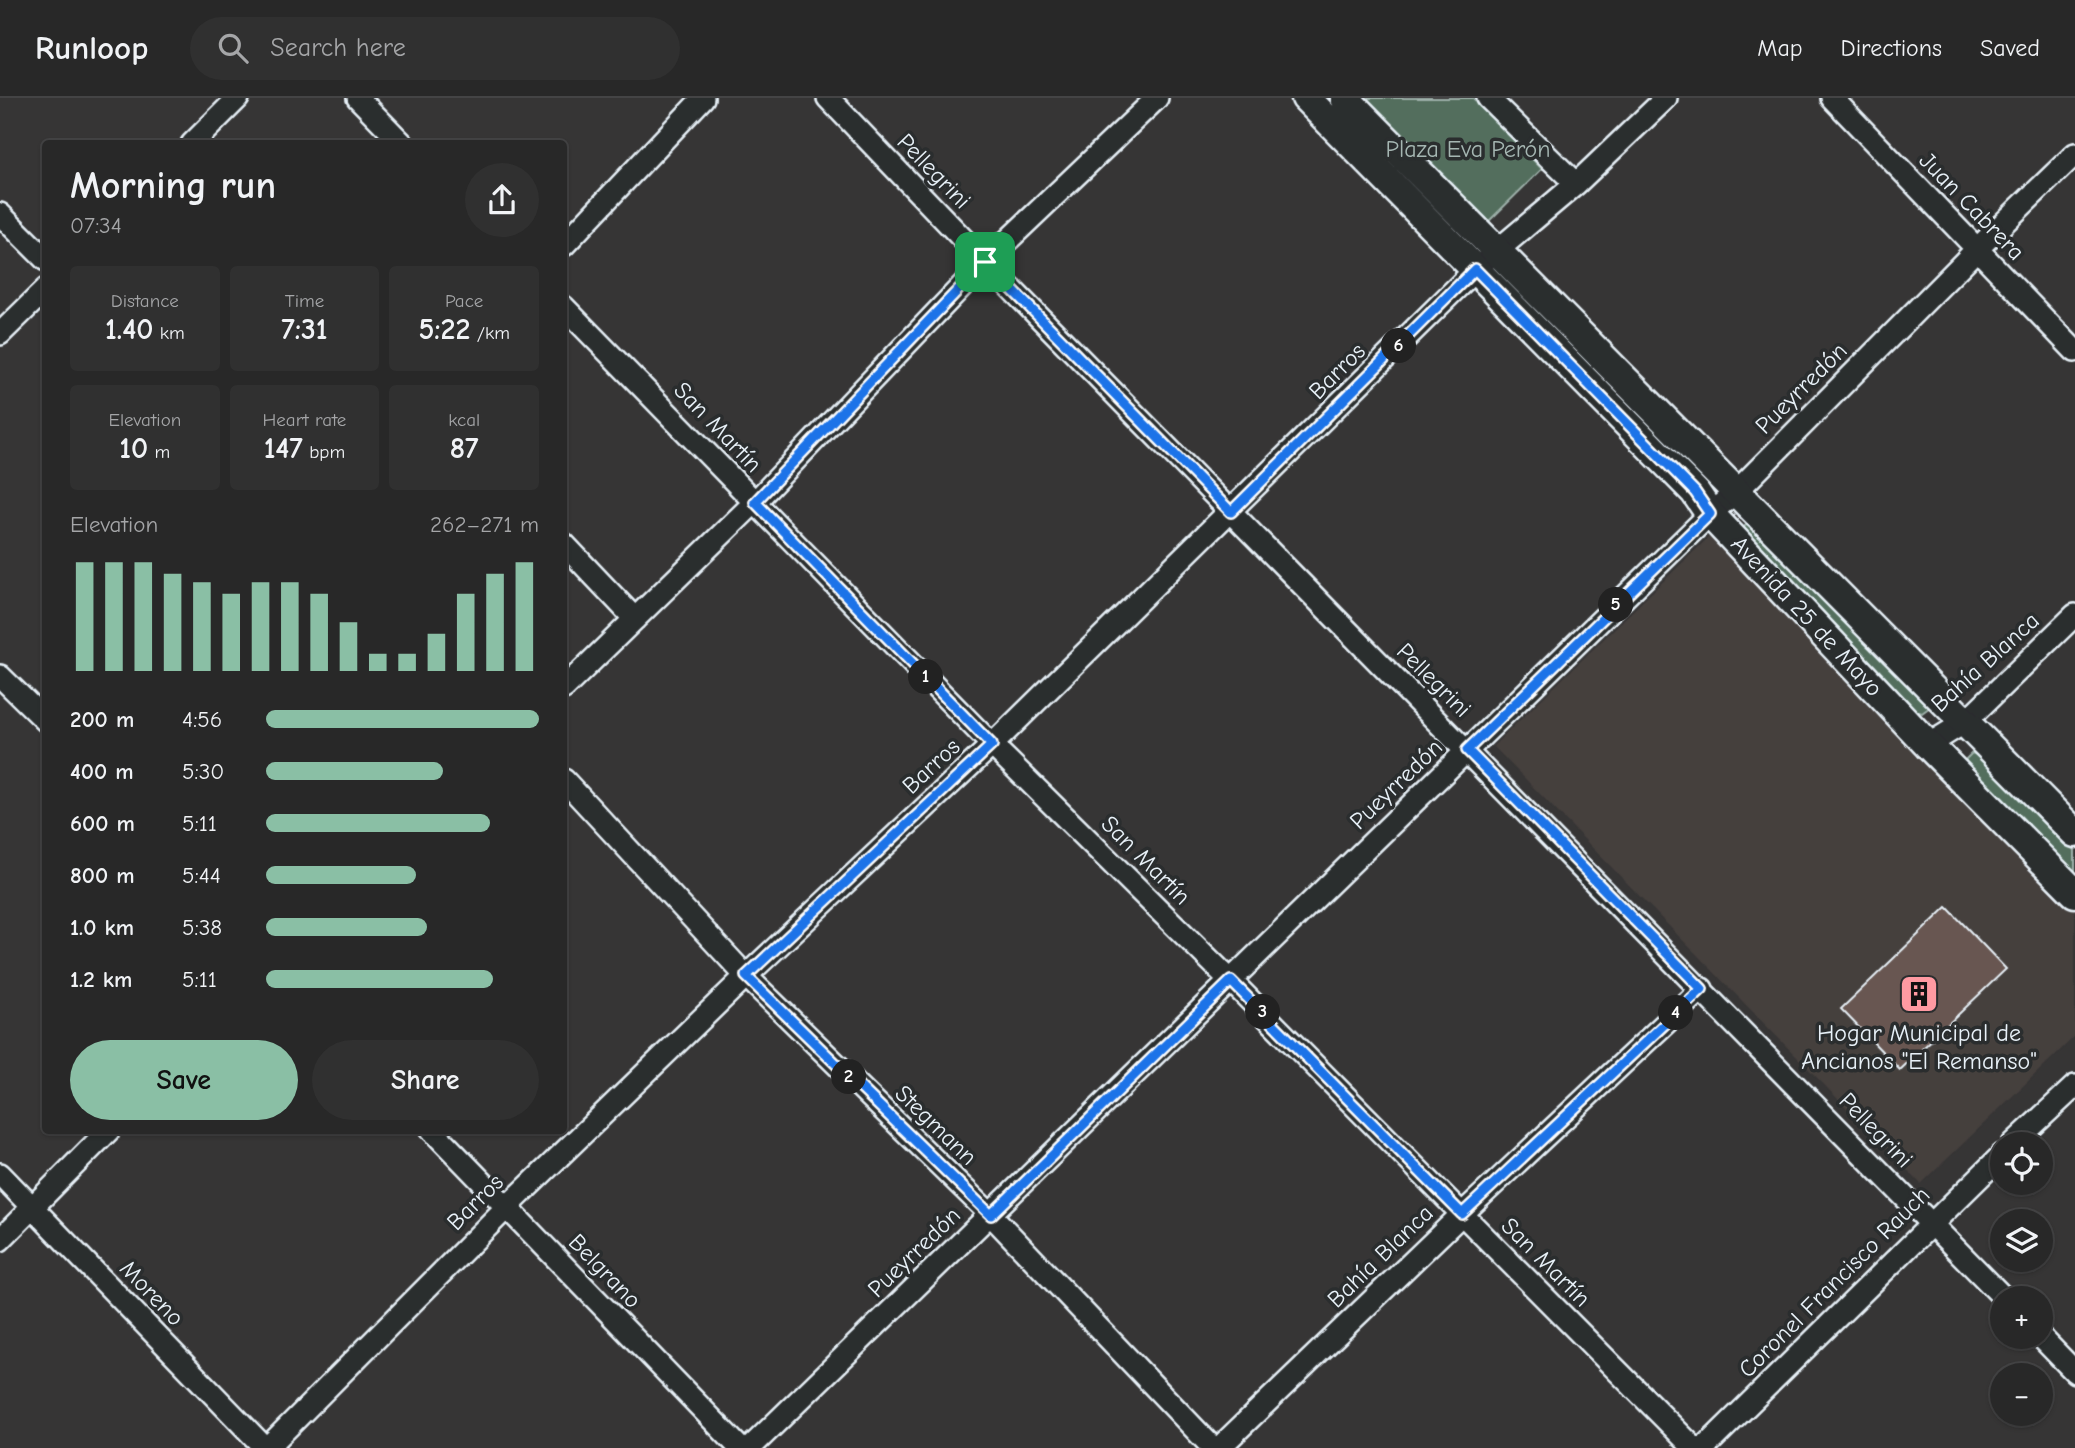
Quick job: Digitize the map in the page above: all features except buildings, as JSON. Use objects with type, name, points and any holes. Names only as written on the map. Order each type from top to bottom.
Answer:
[{"type":"main road","name":"Avenida 25 de Mayo","points":[[1306,98],[1695,492],[1710,514],[1928,745],[2075,893]]},
{"type":"main road","name":"Avenida 25 de Mayo","points":[[1345,98],[2075,833]]},
{"type":"street","points":[[196,140],[238,98]]},
{"type":"street","points":[[358,98],[398,140]]},
{"type":"street","points":[[567,242],[703,98]]},
{"type":"street","name":"Pellegrini","points":[[828,98],[985,262],[1992,1286]]},
{"type":"street","points":[[567,685],[755,502],[985,262],[1157,98]]},
{"type":"street","points":[[1488,98],[1576,184]]},
{"type":"street","name":"Barros","points":[[266,1448],[507,1207],[746,976],[992,745],[1475,269],[1576,184],[1666,98]]},
{"type":"street","name":"Juan Cabrera","points":[[1832,98],[2075,351]]},
{"type":"street","name":"Pueyrredón","points":[[750,1448],[1710,514],[1737,491],[2075,154]]},
{"type":"street","points":[[0,214],[42,256]]},
{"type":"street","points":[[0,334],[42,293]]},
{"type":"street","name":"San Martín","points":[[567,310],[992,745],[1231,981],[1694,1448]]},
{"type":"street","points":[[567,547],[635,619]]},
{"type":"street","name":"Bahía Blanca","points":[[1928,745],[1965,722],[2075,614]]},
{"type":"street","points":[[0,676],[42,717]]},
{"type":"street","name":"Stegmann","points":[[567,783],[746,976],[991,1215],[1213,1448]]},
{"type":"street","name":"Bahía Blanca","points":[[1219,1448],[1462,1214],[1702,989]]},
{"type":"street","points":[[2026,1132],[2075,1086]]},
{"type":"street","points":[[0,1240],[105,1134]]},
{"type":"street","name":"Belgrano","points":[[436,1134],[740,1448]]},
{"type":"street","name":"Coronel Francisco Rauch","points":[[1704,1448],[1990,1166]]},
{"type":"street","name":"Moreno","points":[[0,1174],[266,1448]]},
{"type":"street","points":[[2053,1349],[2075,1372]]},
{"type":"shaded area","points":[[1711,535],[2075,908],[2075,1036],[1921,1184],[1493,746]]},
{"type":"green space","name":"Plaza Eva Perón","points":[[1365,98],[1473,98],[1542,169],[1487,223]]},
{"type":"green space","points":[[1746,525],[1753,527],[1930,702],[1930,707],[1922,713],[1913,710],[1739,531]]},
{"type":"green space","points":[[1972,753],[1979,756],[2075,850],[2075,874],[1966,767],[1966,759]]},
{"type":"place","name":"Hogar Municipal de Ancianos \"El Remanso\"","points":[[1919,994]]},
{"type":"route","points":[[985,262],[1231,512],[1475,269],[1695,492],[1710,514],[1467,750],[1702,989],[1462,1214],[1231,981],[991,1215],[746,976],[992,745],[755,502],[985,262]]}]
